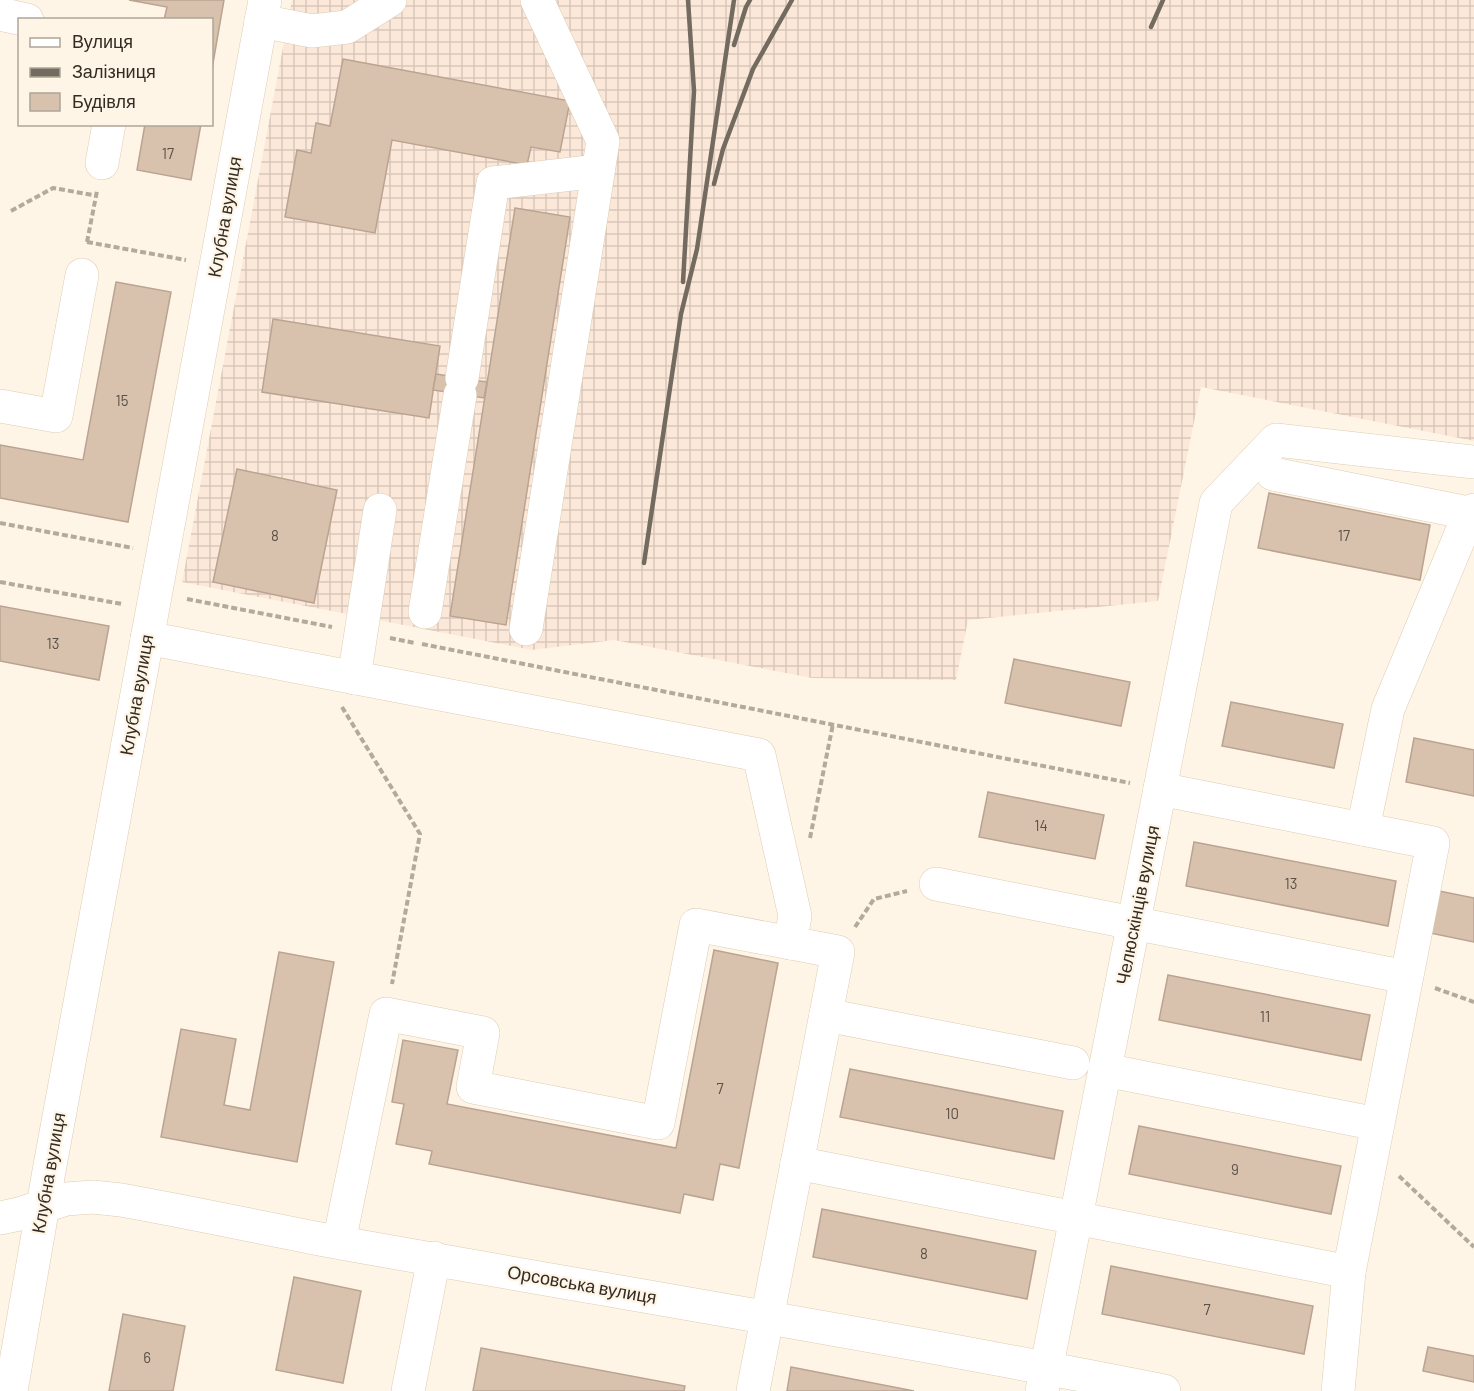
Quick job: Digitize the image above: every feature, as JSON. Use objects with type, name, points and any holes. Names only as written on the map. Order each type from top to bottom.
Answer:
[{"type":"street","points":[[263,10],[312,31],[347,27],[390,0]]},
{"type":"street","points":[[526,628],[603,141],[537,0]]},
{"type":"street","name":"Клубна вулиця","points":[[11,1391],[43,1205],[263,10]]},
{"type":"street","points":[[0,14],[18,18]]},
{"type":"street","points":[[102,163],[109,126]]},
{"type":"street","points":[[425,612],[493,183],[598,171]]},
{"type":"street","points":[[0,406],[56,416],[81,275]]},
{"type":"street","name":"Челюскінців вулиця","points":[[1044,1379],[1216,503],[1276,440],[1361,450]]},
{"type":"street","points":[[1353,490],[1361,450],[1474,462]]},
{"type":"street","points":[[1273,474],[1473,512],[1463,529],[1388,709],[1363,829]]},
{"type":"street","points":[[354,678],[380,510]]},
{"type":"street","points":[[152,614],[321,672],[759,755],[795,916],[790,943]]},
{"type":"street","points":[[1160,789],[1433,843],[1348,1272],[1338,1391]]},
{"type":"street","points":[[936,884],[1406,977]]},
{"type":"street","points":[[339,1242],[386,1014],[483,1033],[473,1087],[658,1123],[696,925],[838,952],[753,1391]]},
{"type":"street","points":[[826,1015],[1073,1063]]},
{"type":"street","points":[[1105,1070],[1375,1137]]},
{"type":"street","points":[[797,1163],[1348,1272]]},
{"type":"street","name":"Орсовська вулиця","points":[[0,1218],[66,1199],[93,1197],[121,1200],[339,1242],[767,1317],[1044,1379],[1164,1391]]},
{"type":"street","points":[[408,1391],[434,1258]]},
{"type":"path","points":[[81,275],[102,163]]},
{"type":"path","points":[[11,211],[53,188],[96,195]]},
{"type":"path","points":[[87,242],[216,266]]},
{"type":"path","points":[[0,523],[163,553]]},
{"type":"path","points":[[0,582],[152,614],[361,633],[1160,789]]},
{"type":"path","points":[[321,672],[420,834],[386,1014]]},
{"type":"path","points":[[808,848],[833,724]]},
{"type":"path","points":[[838,952],[873,899],[936,884]]},
{"type":"path","points":[[1406,977],[1474,1002]]},
{"type":"path","points":[[1375,1137],[1474,1248]]},
{"type":"shaded area","points":[[292,0],[1474,0],[1474,441],[1201,387],[1158,601],[968,620],[956,680],[812,678],[614,640],[532,650],[182,582]]},
{"type":"building","points":[[129,0],[224,0],[213,63],[213,18],[164,18],[167,7]]},
{"type":"building","points":[[343,59],[570,101],[560,152],[531,147],[527,165],[392,140],[375,233],[285,217],[297,150],[311,153],[316,123],[330,126]]},
{"type":"building","points":[[145,126],[201,126],[191,180],[137,170]]},
{"type":"building","points":[[515,208],[570,217],[506,625],[450,616]]},
{"type":"building","points":[[116,282],[171,292],[128,522],[0,498],[0,445],[83,460]]},
{"type":"building","points":[[273,319],[440,346],[429,418],[262,392]]},
{"type":"building","points":[[436,374],[487,382],[484,398],[433,390]]},
{"type":"building","points":[[237,469],[337,490],[314,603],[213,582]]},
{"type":"building","points":[[1269,493],[1430,525],[1420,580],[1258,548]]},
{"type":"building","points":[[0,606],[109,626],[99,680],[0,661]]},
{"type":"building","points":[[1014,659],[1130,682],[1121,726],[1005,703]]},
{"type":"building","points":[[1231,702],[1343,724],[1334,768],[1222,746]]},
{"type":"building","points":[[1414,738],[1474,750],[1474,796],[1406,782]]},
{"type":"building","points":[[988,792],[1104,815],[1095,859],[979,837]]},
{"type":"building","points":[[1194,842],[1396,881],[1388,926],[1186,886]]},
{"type":"building","points":[[1434,890],[1474,898],[1474,942],[1425,932]]},
{"type":"building","points":[[714,950],[778,963],[739,1168],[720,1164],[713,1200],[684,1194],[680,1213],[429,1164],[432,1151],[396,1144],[404,1104],[392,1102],[403,1040],[458,1050],[447,1104],[676,1148]]},
{"type":"building","points":[[279,952],[334,962],[297,1162],[161,1137],[181,1029],[236,1039],[224,1105],[250,1110]]},
{"type":"building","points":[[1168,975],[1370,1015],[1361,1060],[1159,1020]]},
{"type":"building","points":[[850,1069],[1063,1111],[1054,1159],[840,1117]]},
{"type":"building","points":[[1139,1126],[1341,1166],[1331,1214],[1129,1174]]},
{"type":"building","points":[[822,1209],[1036,1251],[1027,1299],[813,1257]]},
{"type":"building","points":[[1111,1266],[1313,1306],[1304,1354],[1102,1314]]},
{"type":"building","points":[[294,1277],[361,1291],[343,1383],[276,1370]]},
{"type":"building","points":[[123,1314],[185,1326],[173,1391],[109,1391]]},
{"type":"building","points":[[1428,1347],[1474,1356],[1474,1382],[1423,1371]]},
{"type":"building","points":[[481,1348],[685,1386],[684,1391],[473,1391]]},
{"type":"building","points":[[791,1367],[914,1391],[787,1391]]},
{"type":"railway","points":[[683,282],[694,91],[688,0]]},
{"type":"railway","points":[[644,563],[681,314],[697,249],[734,0]]},
{"type":"railway","points":[[734,45],[750,0]]},
{"type":"railway","points":[[714,184],[723,149],[753,69],[792,0]]},
{"type":"railway","points":[[1151,27],[1163,0]]}]
